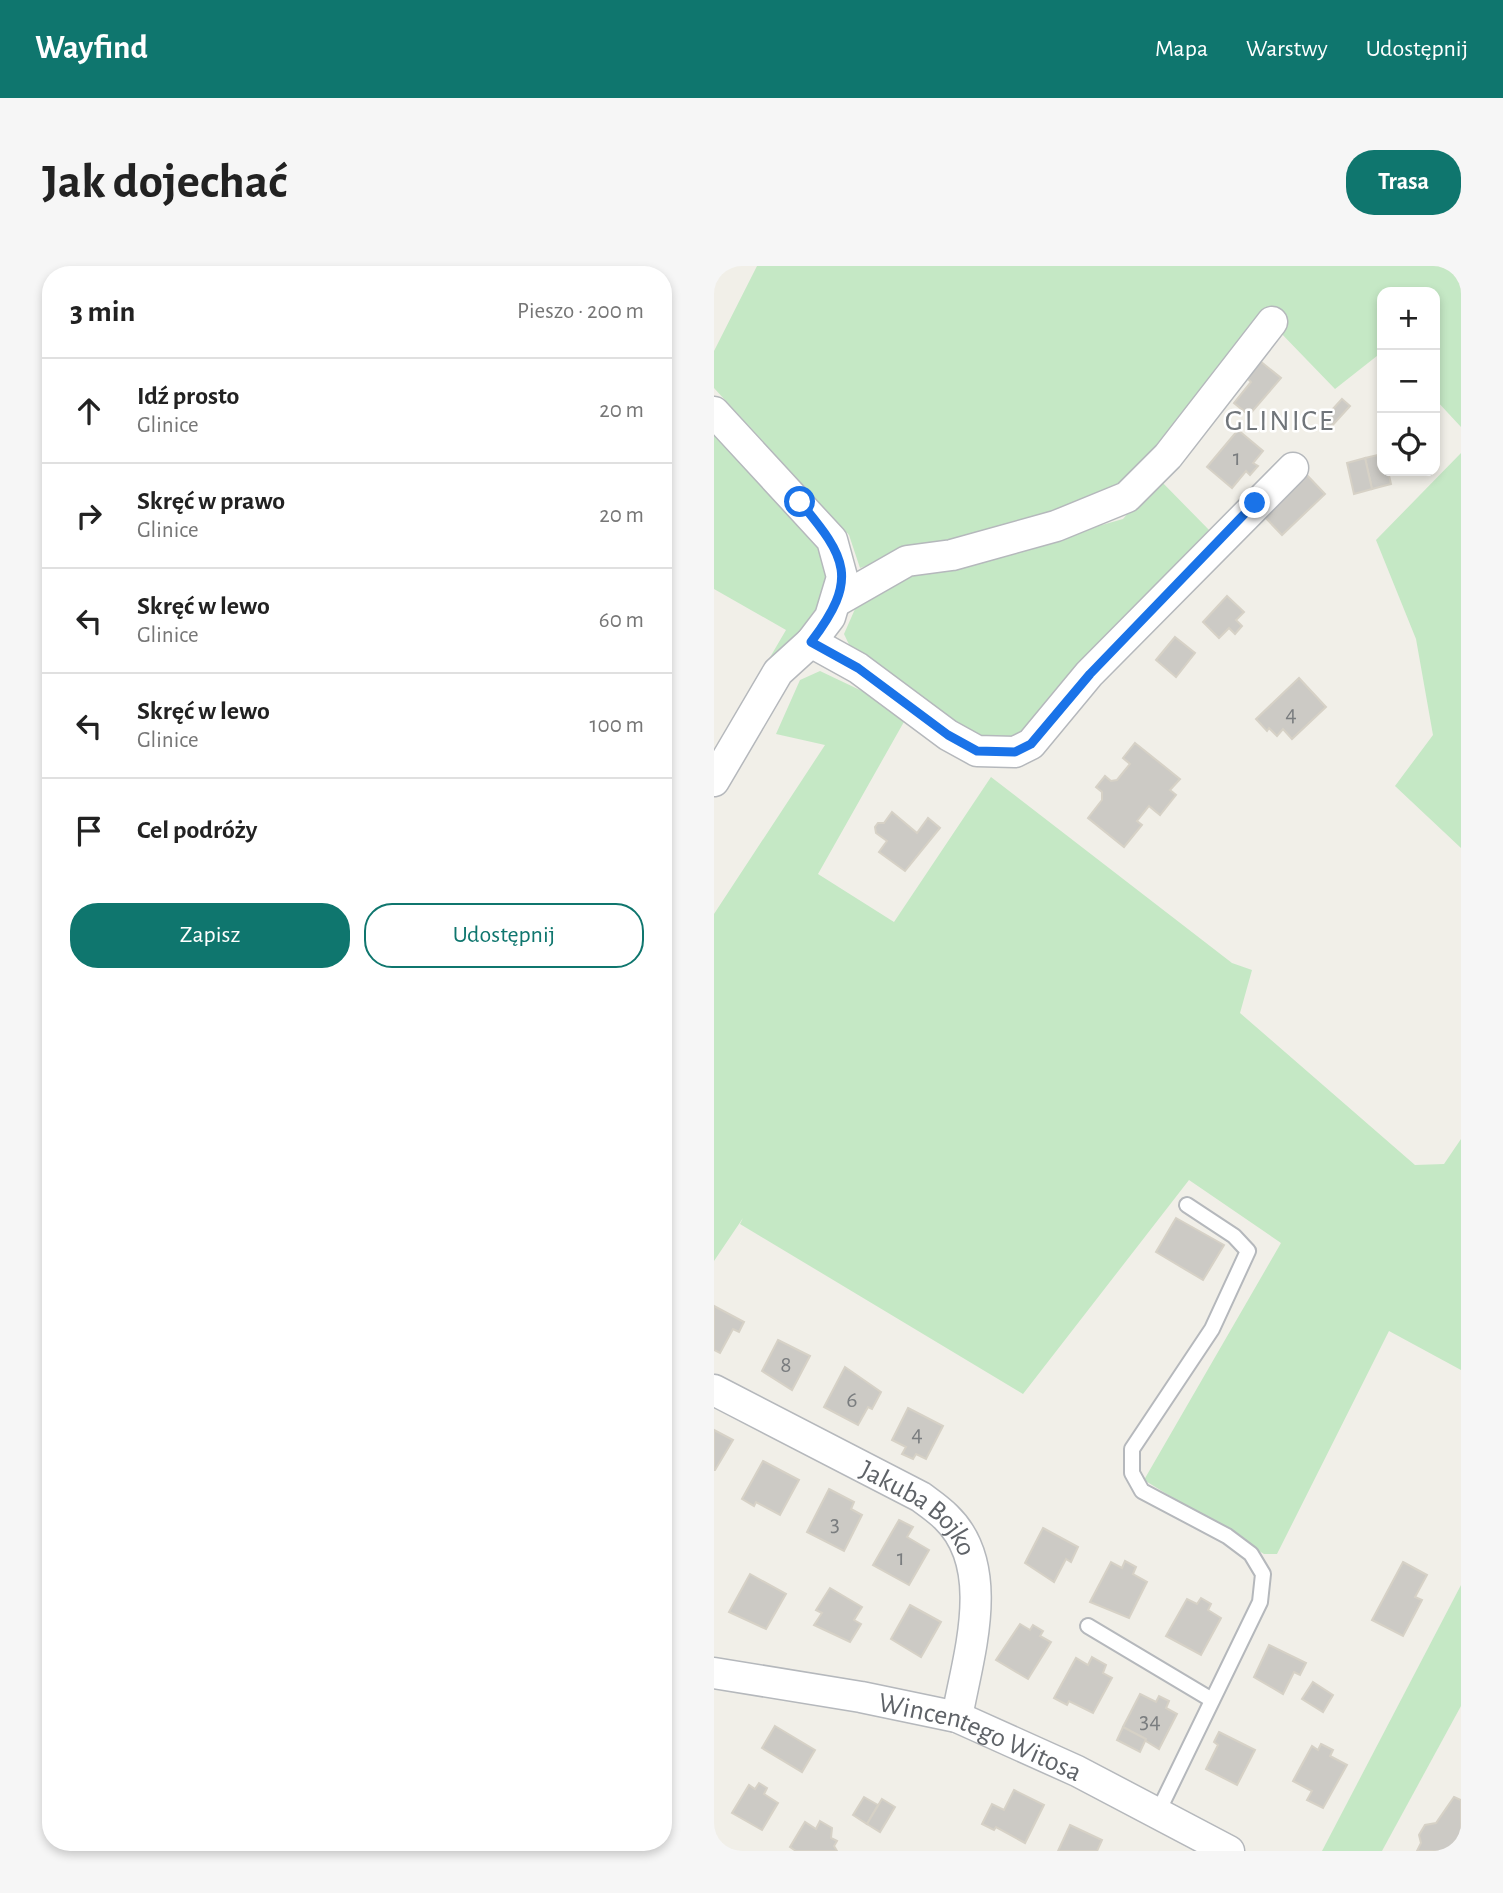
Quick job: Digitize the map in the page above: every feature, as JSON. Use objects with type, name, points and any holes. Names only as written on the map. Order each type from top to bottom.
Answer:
[{"type":"street","points":[[837,601],[907,561],[952,555],[1056,526],[1127,497],[1168,456],[1272,322]]},
{"type":"street","points":[[714,412],[832,540],[842,577],[837,601],[811,642],[778,672],[714,780]]},
{"type":"street","points":[[811,642],[858,668],[948,735],[977,751],[1015,752],[1031,744],[1105,657],[1293,468]]},
{"type":"street","name":"Jakuba Bojko","points":[[714,1390],[920,1497],[947,1518],[964,1543],[972,1567],[976,1597],[957,1717]]},
{"type":"street","name":"Wincentego Witosa","points":[[714,1674],[861,1697],[957,1717],[999,1733],[1158,1812],[1229,1851]]},
{"type":"lane","points":[[1158,1812],[1260,1602],[1263,1574],[1251,1555],[1227,1536],[1142,1492],[1132,1473],[1132,1449],[1212,1329],[1248,1251],[1234,1236],[1187,1205]]},
{"type":"lane","points":[[1087,1626],[1212,1700]]},
{"type":"green space","points":[[757,266],[1461,266],[1461,427],[1440,404],[1440,287],[1377,287],[1377,356],[1335,389],[1277,329],[1123,487],[1013,530],[930,544],[860,568],[849,535],[714,388],[714,351]]},
{"type":"green space","points":[[714,432],[816,538],[839,585],[802,644],[769,659],[786,630],[714,589]]},
{"type":"green space","points":[[1461,453],[1461,848],[1395,786],[1433,735],[1416,639],[1376,540]]},
{"type":"green space","points":[[1158,478],[1212,533],[1080,664],[1016,738],[978,738],[853,653],[844,634],[855,609],[917,571],[975,561],[1123,519]]},
{"type":"green space","points":[[820,671],[862,691],[905,720],[818,874],[894,922],[991,777],[1232,963],[1252,970],[1240,1013],[1415,1165],[1444,1164],[1461,1139],[1461,1370],[1389,1331],[1277,1554],[1264,1554],[1144,1480],[1281,1243],[1189,1180],[1023,1394],[740,1224],[743,1218],[714,1261],[714,914],[825,745],[776,734],[800,680]]},
{"type":"green space","points":[[1461,1585],[1461,1706],[1382,1851],[1322,1851]]},
{"type":"building","points":[[1260,361],[1281,378],[1249,415],[1234,403],[1251,382],[1246,377]]},
{"type":"building","points":[[1342,399],[1350,406],[1329,429],[1321,422]]},
{"type":"building","points":[[1238,430],[1263,451],[1253,463],[1258,466],[1250,475],[1246,471],[1232,488],[1207,467]]},
{"type":"building","points":[[1377,455],[1377,476],[1389,476],[1391,484],[1372,489],[1365,458]]},
{"type":"building","points":[[1365,458],[1372,489],[1354,494],[1347,463]]},
{"type":"building","points":[[1304,472],[1325,494],[1282,535],[1261,513]]},
{"type":"building","points":[[1227,596],[1244,612],[1236,620],[1242,626],[1235,634],[1229,628],[1219,638],[1203,622]]},
{"type":"building","points":[[1175,637],[1195,653],[1176,677],[1156,660]]},
{"type":"building","points":[[1299,678],[1326,707],[1292,739],[1283,729],[1277,736],[1269,728],[1267,731],[1256,719]]},
{"type":"building","points":[[1135,743],[1180,779],[1170,790],[1176,795],[1160,815],[1149,806],[1137,821],[1142,825],[1124,847],[1088,818],[1102,800],[1102,792],[1096,787],[1105,776],[1111,781],[1117,780],[1130,764],[1123,758]]},
{"type":"building","points":[[892,812],[917,833],[928,818],[940,828],[905,871],[879,852],[887,841],[876,833],[875,827],[878,823],[884,823]]},
{"type":"building","points":[[1176,1218],[1224,1245],[1203,1280],[1156,1252]]},
{"type":"building","points":[[714,1306],[744,1322],[739,1332],[733,1329],[720,1353],[714,1350]]},
{"type":"building","points":[[778,1340],[810,1356],[792,1390],[762,1371]]},
{"type":"building","points":[[845,1367],[881,1392],[872,1409],[868,1407],[858,1425],[824,1407]]},
{"type":"building","points":[[908,1408],[943,1426],[926,1459],[916,1454],[913,1459],[902,1454],[906,1447],[892,1440]]},
{"type":"building","points":[[714,1430],[733,1440],[715,1470],[714,1470]]},
{"type":"building","points":[[763,1461],[799,1480],[780,1515],[756,1502],[754,1506],[742,1499]]},
{"type":"building","points":[[829,1489],[854,1502],[851,1509],[862,1515],[844,1551],[807,1532]]},
{"type":"building","points":[[899,1520],[913,1527],[907,1537],[929,1550],[909,1585],[873,1565]]},
{"type":"building","points":[[1043,1528],[1078,1547],[1071,1562],[1066,1559],[1054,1582],[1025,1563]]},
{"type":"building","points":[[1125,1561],[1136,1567],[1133,1574],[1147,1582],[1129,1618],[1090,1602],[1111,1562],[1122,1568]]},
{"type":"building","points":[[1403,1562],[1427,1575],[1415,1597],[1422,1600],[1403,1636],[1372,1620]]},
{"type":"building","points":[[750,1574],[786,1594],[766,1629],[729,1612]]},
{"type":"building","points":[[830,1588],[862,1607],[854,1620],[861,1624],[850,1642],[814,1625],[822,1613],[816,1610]]},
{"type":"building","points":[[1201,1598],[1211,1604],[1208,1610],[1221,1618],[1201,1655],[1166,1636],[1187,1599],[1197,1604]]},
{"type":"building","points":[[910,1605],[941,1622],[921,1657],[891,1639]]},
{"type":"building","points":[[1020,1624],[1030,1630],[1033,1625],[1043,1631],[1040,1636],[1051,1642],[1028,1679],[996,1660]]},
{"type":"building","points":[[1269,1645],[1306,1663],[1300,1675],[1294,1672],[1283,1694],[1254,1677]]},
{"type":"building","points":[[1092,1657],[1106,1665],[1103,1673],[1112,1678],[1093,1713],[1069,1701],[1067,1705],[1054,1698],[1076,1658],[1088,1665]]},
{"type":"building","points":[[1313,1682],[1333,1695],[1323,1712],[1302,1699]]},
{"type":"building","points":[[1140,1694],[1156,1702],[1159,1696],[1169,1701],[1166,1708],[1177,1714],[1159,1749],[1123,1727]]},
{"type":"building","points":[[775,1726],[815,1750],[802,1772],[762,1748]]},
{"type":"building","points":[[1123,1727],[1146,1739],[1140,1752],[1117,1740]]},
{"type":"building","points":[[1219,1732],[1255,1750],[1237,1785],[1206,1769],[1218,1745],[1214,1742]]},
{"type":"building","points":[[1321,1744],[1333,1750],[1330,1756],[1347,1765],[1323,1808],[1307,1800],[1312,1791],[1293,1781],[1312,1746],[1318,1750]]},
{"type":"building","points":[[759,1783],[767,1788],[764,1794],[778,1803],[762,1830],[732,1813],[749,1785],[755,1789]]},
{"type":"building","points":[[1014,1790],[1044,1805],[1025,1843],[996,1827],[994,1830],[982,1824],[992,1804],[1004,1810]]},
{"type":"building","points":[[864,1797],[878,1805],[867,1824],[853,1815]]},
{"type":"building","points":[[1454,1797],[1461,1800],[1461,1851],[1417,1851],[1421,1843],[1419,1835],[1425,1825],[1436,1823]]},
{"type":"building","points":[[882,1799],[895,1807],[880,1832],[867,1824]]},
{"type":"building","points":[[820,1821],[832,1828],[831,1838],[837,1841],[834,1846],[837,1851],[796,1851],[790,1847],[805,1822],[816,1829]]},
{"type":"building","points":[[1070,1825],[1102,1840],[1097,1851],[1058,1851]]},
{"type":"district","name":"GLINICE","points":[[1280,420]]},
{"type":"route","points":[[800,502],[832,540],[842,577],[837,601],[830,617],[811,642],[858,668],[948,735],[977,751],[996,754],[1015,752],[1031,744],[1129,632],[1255,503]]}]
